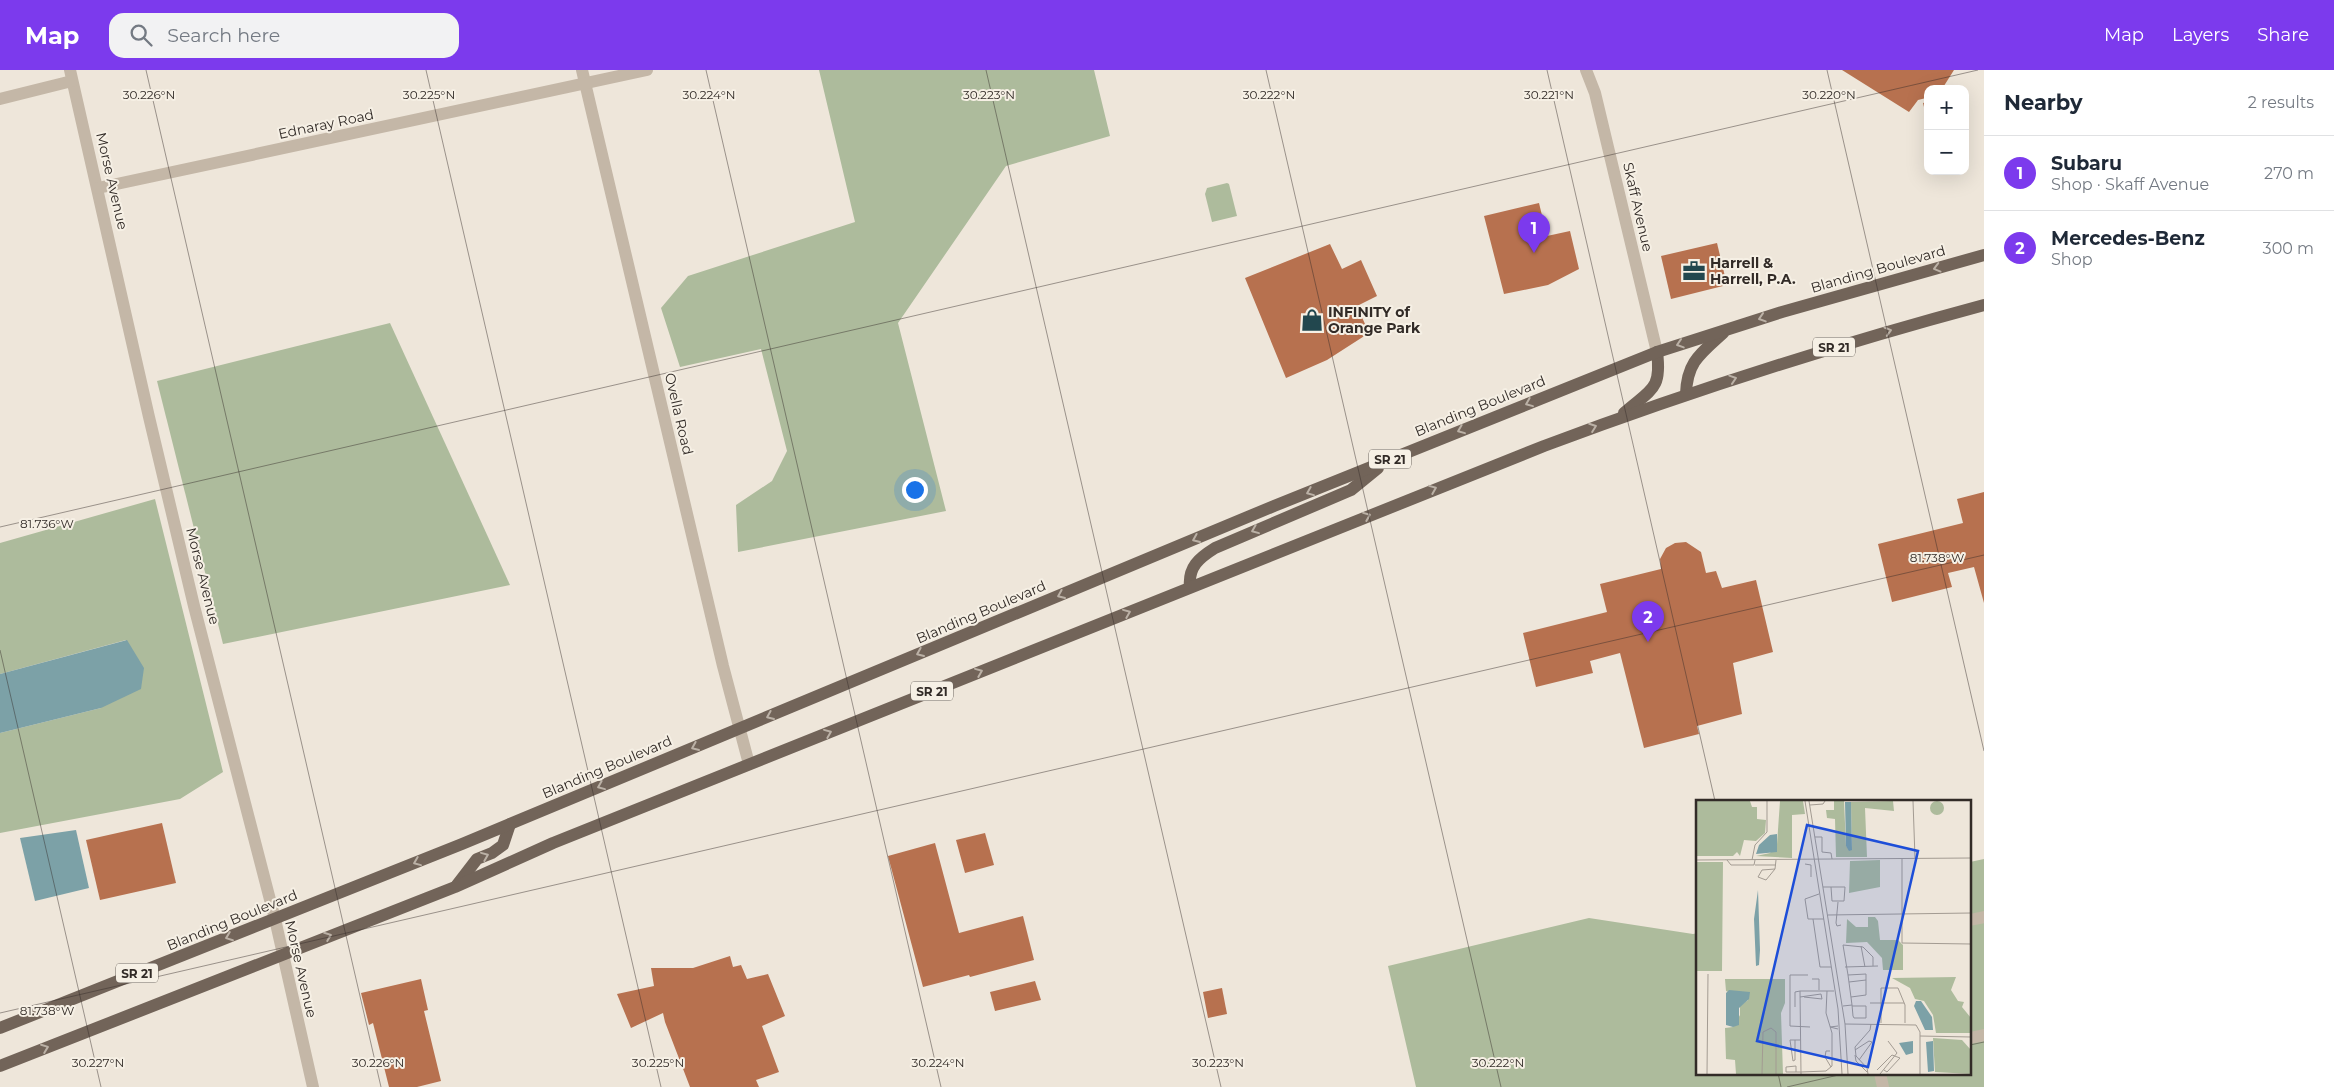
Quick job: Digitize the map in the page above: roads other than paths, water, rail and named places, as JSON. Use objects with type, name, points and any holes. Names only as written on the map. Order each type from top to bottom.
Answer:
[{"type":"main road","name":"Blanding Boulevard","points":[[0,1028],[510,824],[1390,459],[1657,352],[1882,283],[1984,255]]},
{"type":"main road","name":"SR 21","points":[[0,1066],[455,887],[553,843],[749,764],[1619,418],[1686,394],[1887,331],[1984,305]]},
{"type":"main road","points":[[1686,394],[1687,376],[1696,358],[1727,330]]},
{"type":"main road","points":[[1619,418],[1654,387],[1660,374],[1657,352]]},
{"type":"main road","points":[[1190,587],[1189,576],[1192,569],[1200,558],[1215,548],[1351,490],[1390,459]]},
{"type":"main road","points":[[455,887],[477,859],[492,853],[502,844],[510,824]]},
{"type":"street","name":"Ovella Road","points":[[582,70],[723,666],[749,764]]},
{"type":"street","name":"Ednaray Road","points":[[98,188],[648,70]]},
{"type":"street","name":"Skaff Avenue","points":[[1586,70],[1595,93],[1657,352]]},
{"type":"street","points":[[0,99],[71,75]]},
{"type":"street","name":"Morse Avenue","points":[[71,75],[188,579],[275,919],[313,1087]]},
{"type":"street","points":[[1880,1074],[1883,1087]]},
{"type":"water","points":[[127,640],[144,668],[141,689],[101,708],[0,733],[0,674]]},
{"type":"water","points":[[76,830],[89,888],[35,901],[20,838]]},
{"type":"place","name":"Subaru","points":[[1534,253]]},
{"type":"place","name":"Harrell & Harrell, P.A.","points":[[1694,271]]},
{"type":"place","name":"INFINITY of Orange Park","points":[[1312,320]]},
{"type":"place","name":"Mercedes-Benz","points":[[1648,642]]}]
